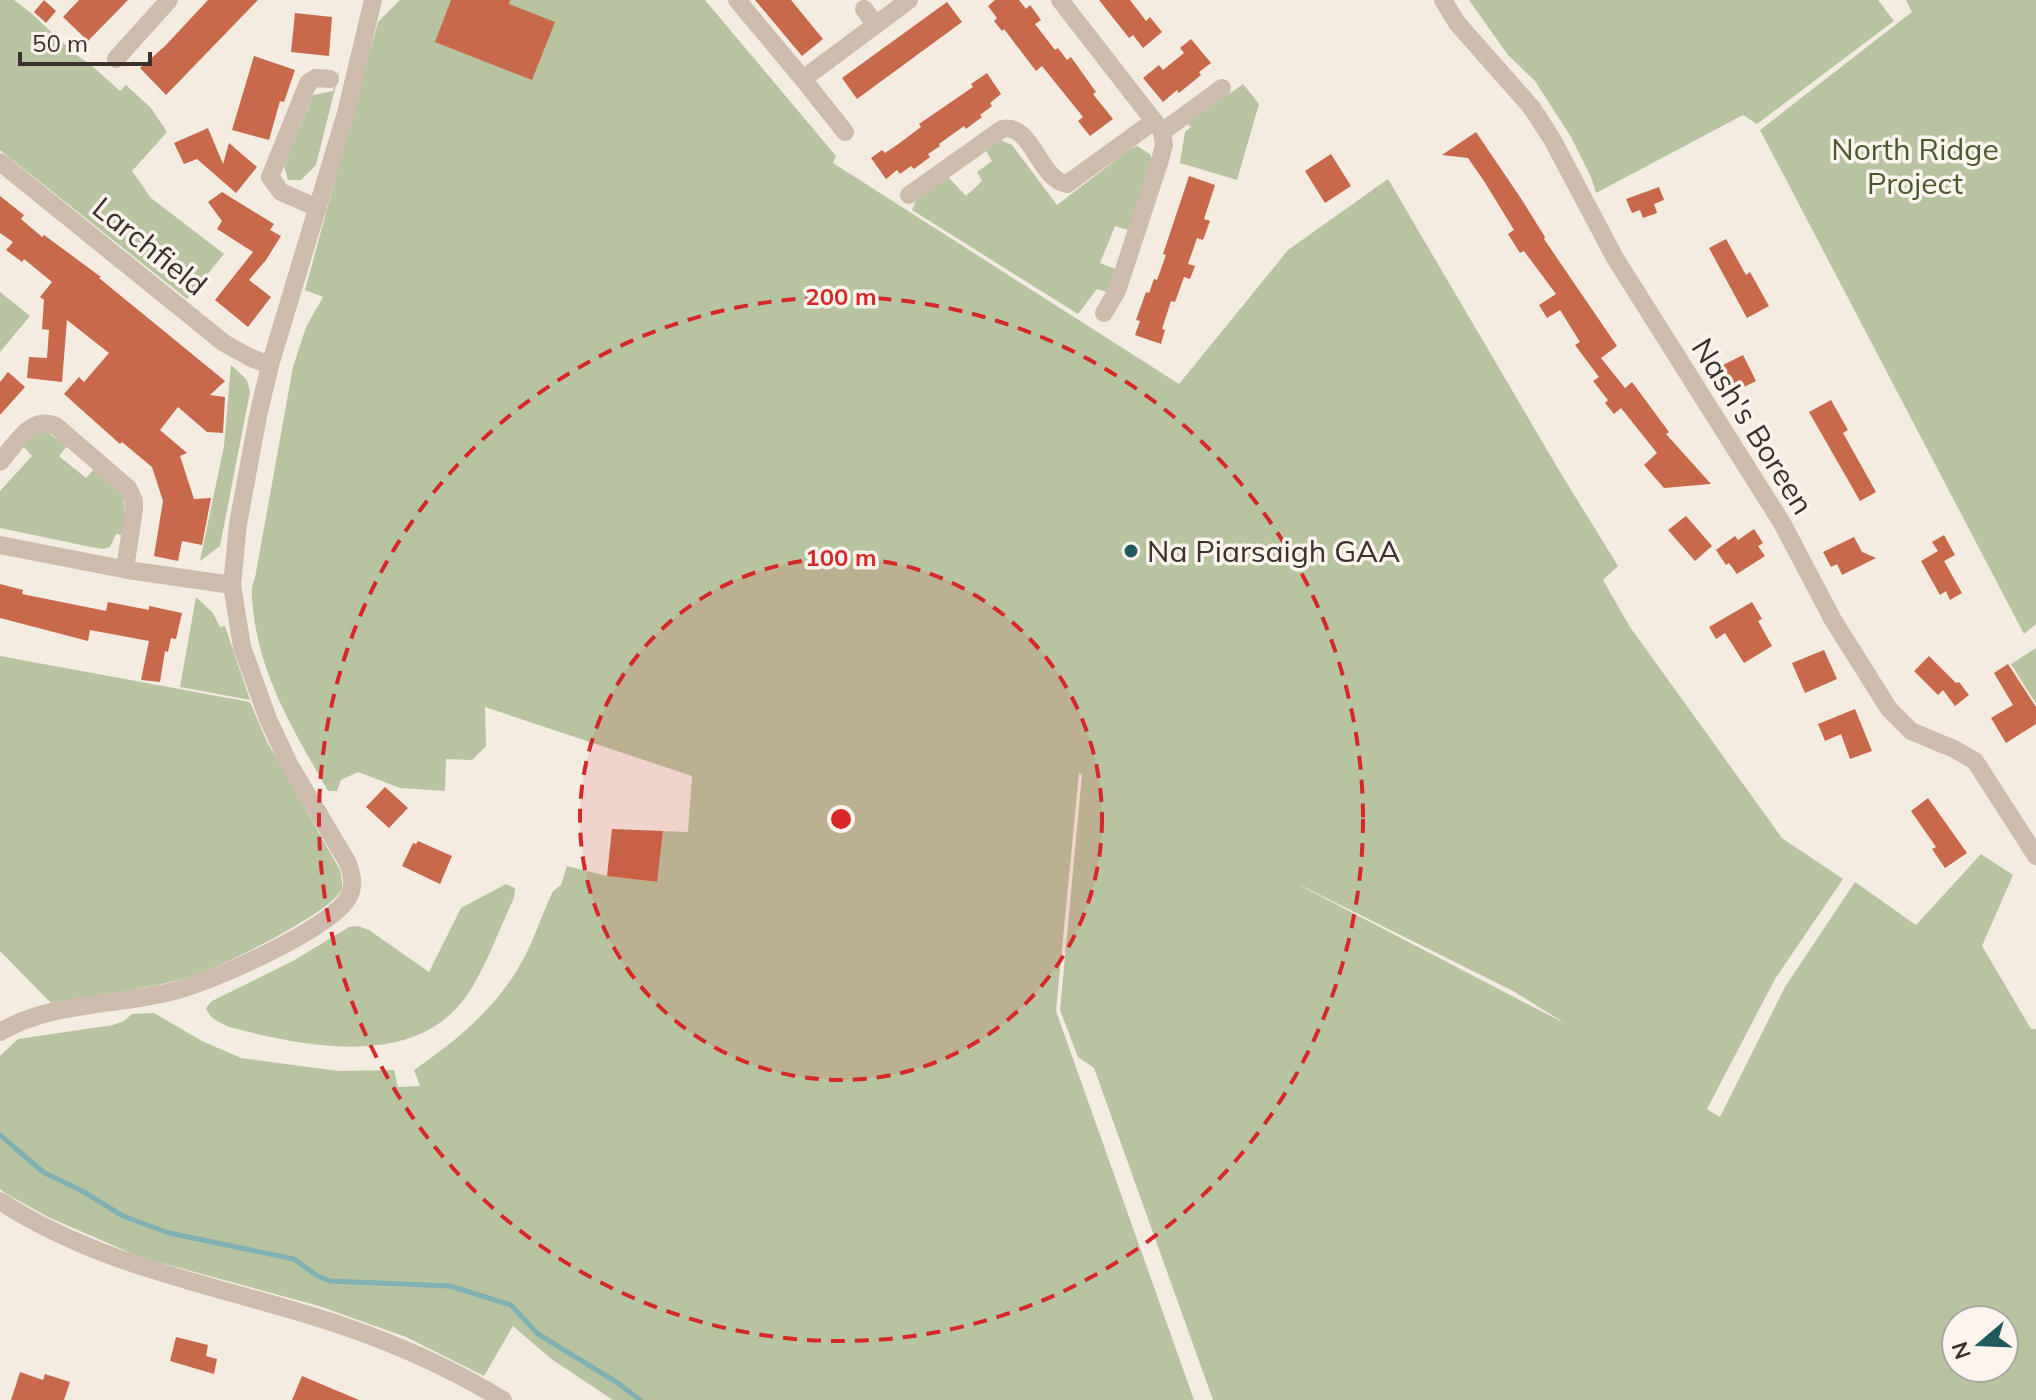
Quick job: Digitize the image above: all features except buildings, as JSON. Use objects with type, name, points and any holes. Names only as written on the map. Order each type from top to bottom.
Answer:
[{"type":"street","points":[[116,59],[169,0]]},
{"type":"street","points":[[0,1032],[14,1023],[48,1014],[178,990],[246,963],[337,913],[352,889],[348,863],[289,764],[250,673],[237,624],[232,585],[238,524],[270,365],[346,113],[373,0]]},
{"type":"street","points":[[737,0],[845,132]]},
{"type":"street","points":[[803,79],[909,0]]},
{"type":"street","points":[[1060,0],[1158,127],[1164,145],[1117,291],[1104,313]]},
{"type":"street","name":"Nash's Boreen","points":[[1443,0],[1457,23],[1532,108],[1552,139],[1615,258],[1782,523],[1833,620],[1889,709],[1911,731],[1975,761],[2036,856]]},
{"type":"street","points":[[864,9],[876,25]]},
{"type":"street","points":[[318,208],[281,192],[270,177],[308,83],[316,78],[330,79]]},
{"type":"street","points":[[909,195],[963,168],[1002,129],[1009,128],[1020,133],[1055,179],[1067,184],[1222,88]]},
{"type":"street","name":"Larchfield","points":[[0,162],[224,343],[270,365]]},
{"type":"street","points":[[0,462],[33,425],[41,422],[56,426],[128,488],[134,501],[125,569]]},
{"type":"street","points":[[0,545],[125,569],[232,585]]},
{"type":"street","points":[[0,1201],[62,1234],[138,1266],[340,1325],[410,1350],[503,1400]]},
{"type":"green space","points":[[0,0],[14,0],[120,91],[126,85],[151,108],[167,132],[132,171],[151,198],[224,254],[187,299],[0,150]]},
{"type":"green space","points":[[400,0],[705,0],[836,156],[833,163],[1179,384],[1288,250],[1388,179],[1618,566],[1603,580],[1630,627],[1782,838],[1843,879],[1775,979],[1707,1109],[1720,1117],[1785,987],[1855,882],[1916,925],[1981,854],[2013,875],[1982,946],[2031,1029],[2036,1029],[2036,1400],[1213,1400],[1094,1068],[1078,1057],[1060,1010],[1082,775],[1079,773],[1056,1011],[1194,1400],[613,1400],[550,1358],[513,1326],[484,1376],[406,1337],[319,1306],[140,1257],[48,1217],[5,1193],[0,1189],[0,1056],[18,1039],[113,1025],[132,1014],[154,1013],[202,1041],[241,1058],[338,1071],[394,1070],[398,1087],[420,1086],[414,1070],[478,1019],[516,972],[553,891],[561,885],[567,866],[607,876],[656,882],[663,831],[688,832],[692,776],[485,707],[486,746],[472,760],[446,759],[445,791],[400,788],[358,772],[341,780],[337,791],[328,791],[271,681],[257,634],[252,601],[252,586],[293,367],[306,327],[323,297],[305,290],[378,22]],"holes":[[[1300,885],[1515,992],[1566,1024]]]},
{"type":"green space","points":[[1469,0],[1878,0],[1894,21],[1757,124],[1743,115],[1596,193],[1571,137],[1535,81],[1508,55]]},
{"type":"green space","name":"North Ridge Project","points":[[1906,0],[2036,0],[2036,624],[2024,634],[1760,130],[1912,12]]},
{"type":"green space","points":[[341,65],[316,165],[301,180],[288,180],[284,166],[313,95],[333,91]]},
{"type":"green space","points":[[1243,84],[1259,104],[1237,180],[1180,163],[1185,132],[1191,127],[1187,124]]},
{"type":"green space","points":[[998,139],[1012,145],[1057,205],[1129,150],[1137,146],[1150,154],[1152,161],[1128,230],[1115,226],[1100,263],[1115,269],[1107,292],[1097,289],[1078,314],[912,210],[917,198],[948,177],[966,196],[982,181],[977,172],[992,161],[985,149]]},
{"type":"green space","points":[[0,292],[30,316],[0,352]]},
{"type":"green space","points":[[231,365],[247,380],[250,392],[220,546],[200,561],[224,446]]},
{"type":"green space","points":[[47,432],[67,446],[59,456],[86,478],[94,469],[122,496],[125,511],[122,535],[116,534],[110,547],[91,547],[0,528],[0,491],[32,456],[23,446],[37,434]]},
{"type":"green space","points":[[196,597],[213,613],[220,627],[225,626],[250,700],[180,687]]},
{"type":"green space","points":[[2036,648],[2036,704],[2011,664]]},
{"type":"green space","points":[[0,656],[250,702],[267,742],[340,870],[342,888],[335,898],[319,911],[244,954],[198,974],[151,986],[51,1003],[0,951]]},
{"type":"green space","points":[[506,884],[515,888],[514,898],[472,987],[443,1021],[416,1036],[387,1044],[355,1047],[322,1045],[229,1027],[207,1012],[206,1008],[212,1001],[293,961],[349,927],[369,930],[429,972],[461,908]]},
{"type":"waterway","points":[[0,1135],[43,1172],[123,1216],[169,1233],[294,1259],[330,1281],[450,1286],[511,1305],[538,1334],[640,1400]]},
{"type":"place","name":"Na Piarsaigh GAA","points":[[1131,551]]}]
